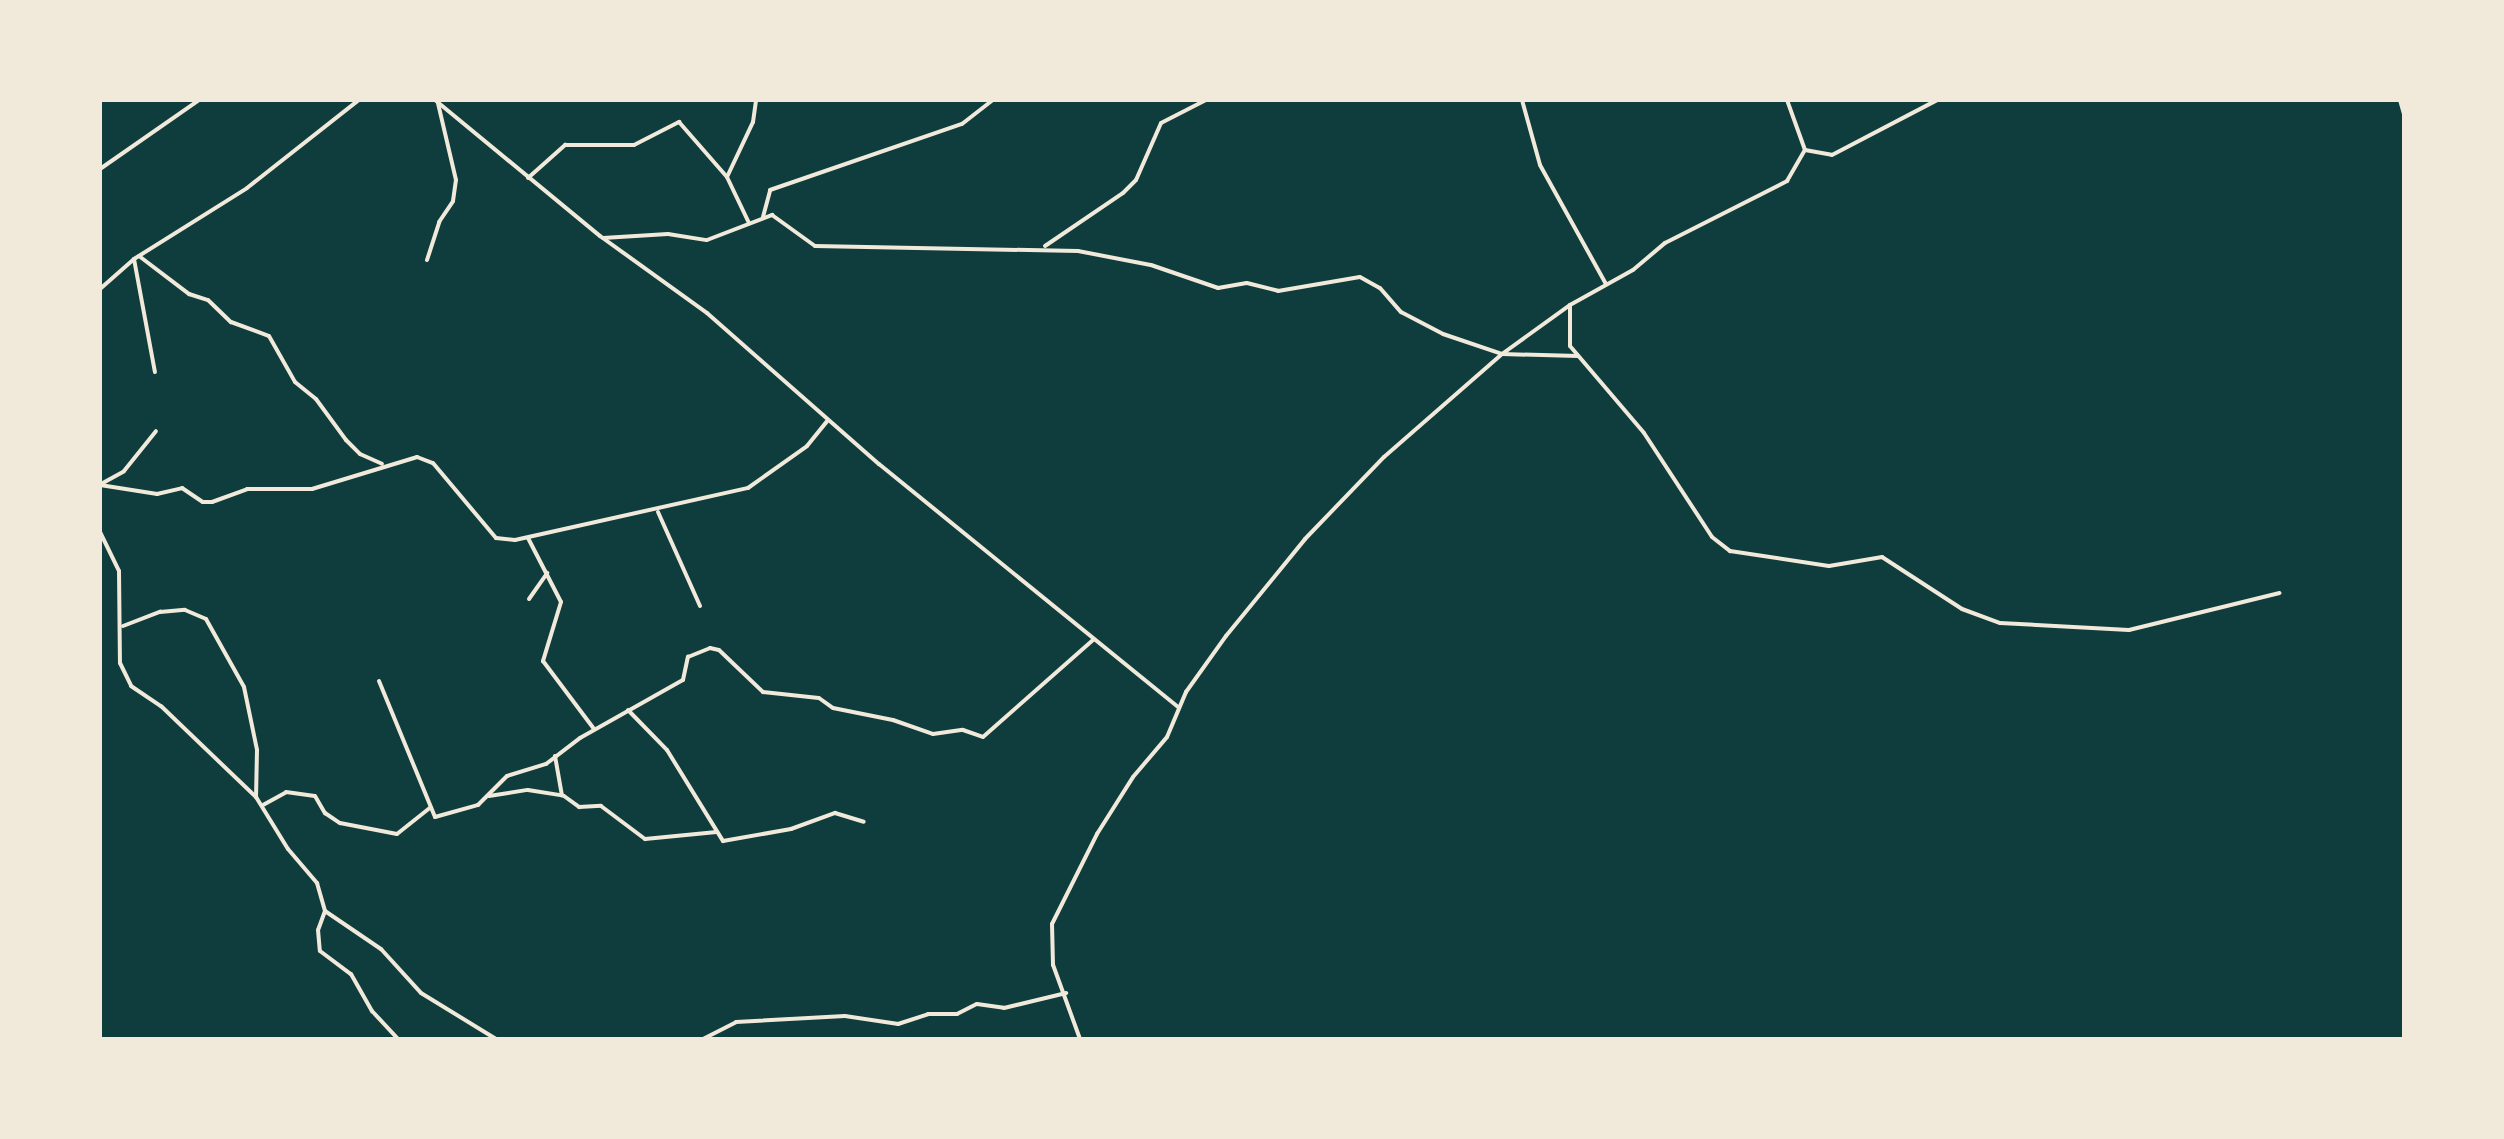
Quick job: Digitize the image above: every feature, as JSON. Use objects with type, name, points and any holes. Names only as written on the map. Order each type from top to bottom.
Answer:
[{"type":"street","points":[[100,169],[199,100]]},
{"type":"street","points":[[100,289],[137,258],[216,210],[359,100]]},
{"type":"street","points":[[727,177],[753,122],[756,100]]},
{"type":"street","points":[[763,217],[770,190],[962,124],[993,100]]},
{"type":"street","points":[[1043,248],[1136,180],[1161,123],[1206,100]]},
{"type":"street","points":[[1522,100],[1540,165],[1606,284]]},
{"type":"street","points":[[1080,1039],[1066,993],[1053,965],[1052,924],[1097,834],[1133,777],[1167,737],[1178,707],[1226,636],[1305,539],[1418,423],[1502,354],[1570,305],[1633,270],[1665,243],[1787,181],[1805,150],[1787,100]]},
{"type":"street","points":[[1805,150],[1832,155],[1937,100]]},
{"type":"street","points":[[2400,100],[2404,114]]},
{"type":"street","points":[[437,101],[603,238],[707,313],[828,420],[1178,707]]},
{"type":"street","points":[[427,260],[456,180],[437,101]]},
{"type":"street","points":[[528,178],[564,146],[634,145],[679,122],[727,177],[749,223]]},
{"type":"street","points":[[603,238],[668,234],[707,240],[763,217],[777,217],[815,246],[862,244],[985,253],[1043,248],[1151,265],[1218,288],[1247,283],[1278,291],[1360,277],[1380,288],[1401,312],[1443,334],[1502,354],[1578,356]]},
{"type":"street","points":[[137,258],[155,372]]},
{"type":"street","points":[[137,258],[189,294],[208,300],[231,322],[269,336],[295,382],[316,399],[346,440],[360,454],[382,464]]},
{"type":"street","points":[[1570,305],[1567,340],[1644,433],[1712,537],[1730,551],[1829,566],[1882,557],[1962,609],[2000,623],[2129,630],[2280,593]]},
{"type":"street","points":[[100,485],[157,494],[182,488],[212,502],[247,489],[312,489],[382,464],[425,458],[496,538],[528,537],[658,512],[748,488],[807,446],[828,420]]},
{"type":"street","points":[[100,485],[124,471],[156,431]]},
{"type":"street","points":[[658,512],[700,606]]},
{"type":"street","points":[[100,532],[119,571],[123,626],[120,663],[131,686],[161,706],[263,805],[288,849],[317,883],[325,911],[318,930],[320,951],[351,974],[372,1011],[398,1039]]},
{"type":"street","points":[[528,537],[561,602],[543,661],[594,729]]},
{"type":"street","points":[[529,599],[547,573]]},
{"type":"street","points":[[123,626],[160,612],[185,610],[206,619],[244,687],[257,750],[256,797]]},
{"type":"street","points":[[379,681],[435,817],[478,805],[507,776],[555,756],[594,729],[683,680],[688,657],[710,648],[719,650],[763,692],[819,698],[833,708],[893,720],[933,734],[963,730],[983,737],[1093,639]]},
{"type":"street","points":[[628,710],[667,750],[717,832],[730,843],[835,813],[864,822]]},
{"type":"street","points":[[555,756],[562,795]]},
{"type":"street","points":[[489,796],[528,790],[562,795],[579,807],[601,806],[645,839],[717,832]]},
{"type":"street","points":[[263,805],[286,792],[315,796],[325,813],[340,823],[397,834],[432,806]]},
{"type":"street","points":[[325,911],[381,949],[421,993],[496,1039]]},
{"type":"street","points":[[703,1039],[736,1022],[845,1016],[898,1024],[928,1014],[957,1014],[977,1004],[1004,1008],[1066,993]]},
{"type":"street","points":[[539,1039],[595,1039]]}]
